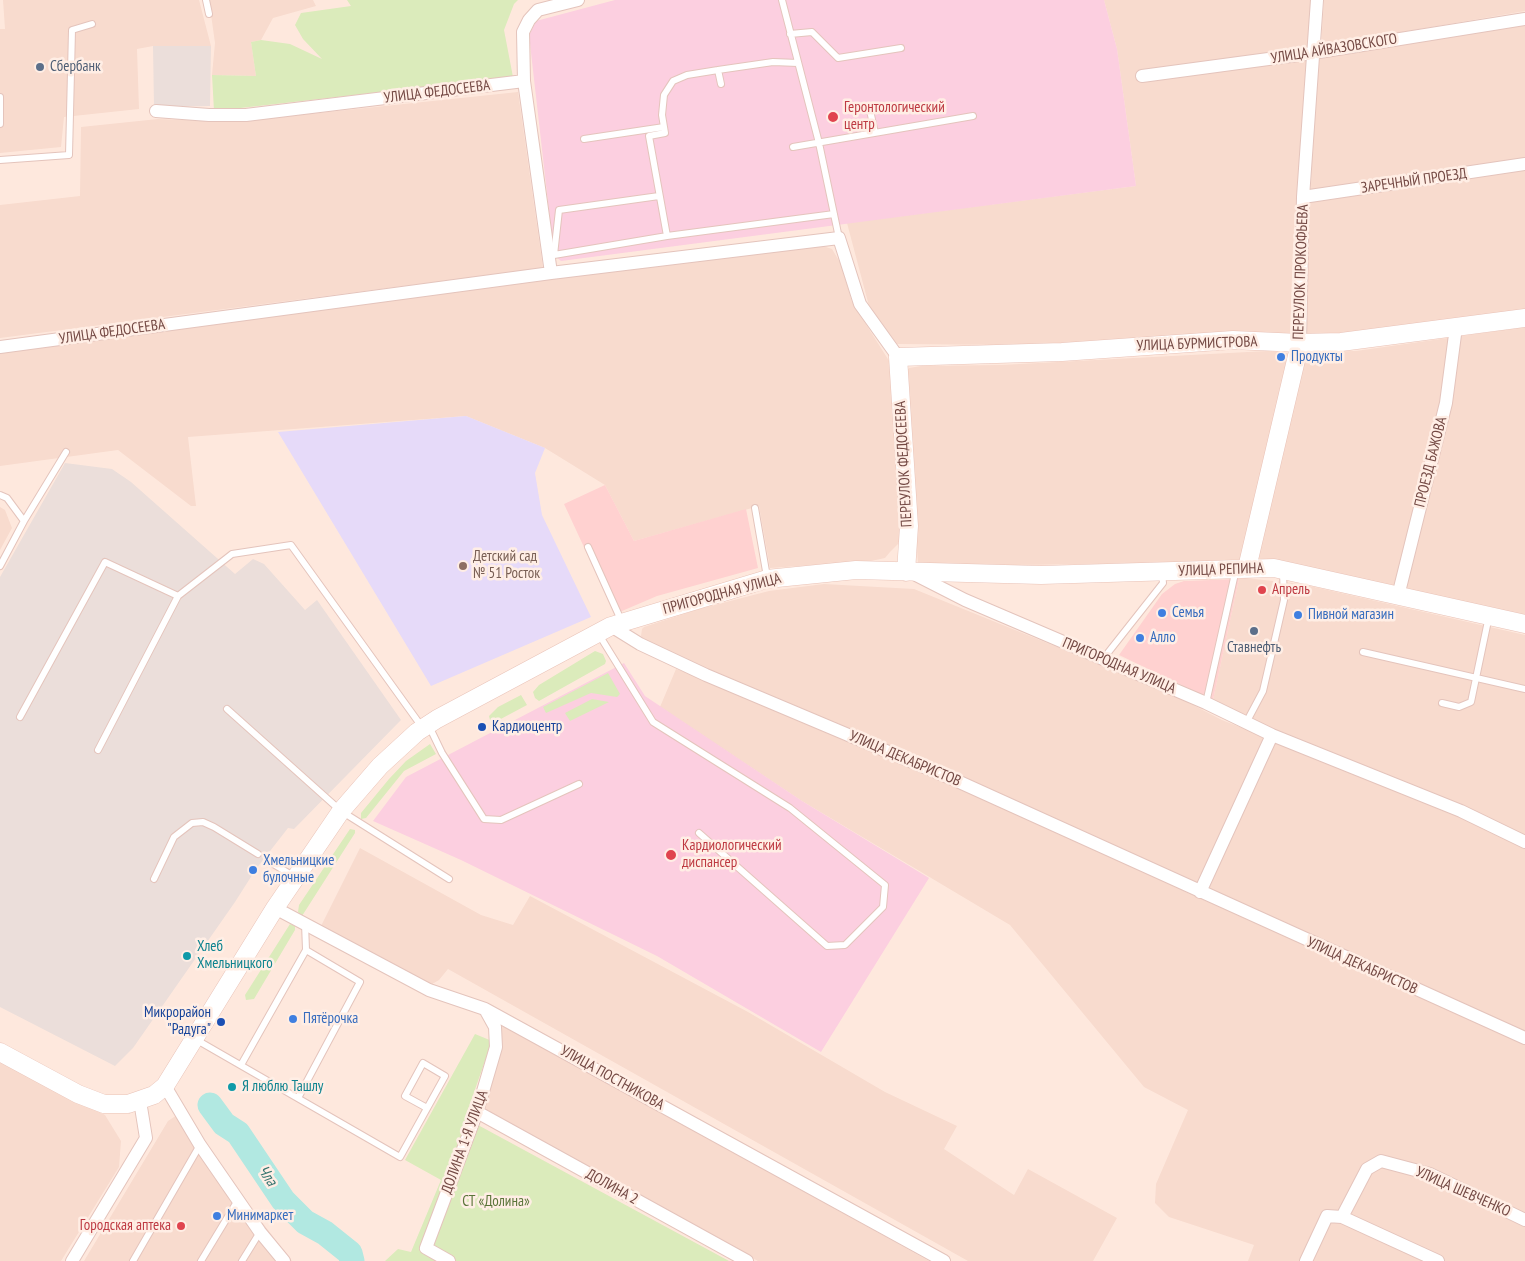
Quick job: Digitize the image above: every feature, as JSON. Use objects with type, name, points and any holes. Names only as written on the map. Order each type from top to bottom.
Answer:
[{"type":"street","points":[[551,273],[524,81],[523,32],[529,20],[538,10],[578,0]]},
{"type":"street","name":"ПЕРЕУЛОК ПРОКОФЬЕВА","points":[[1242,568],[1300,343],[1303,197],[1317,0]]},
{"type":"street","name":"УЛИЦА АЙВАЗОВСКОГО","points":[[1142,76],[1313,53],[1525,19]]},
{"type":"street","name":"УЛИЦА ФЕДОСЕЕВА","points":[[156,111],[209,115],[246,115],[524,81]]},
{"type":"street","name":"ЗАРЕЧНЫЙ ПРОЕЗД","points":[[1303,197],[1525,164]]},
{"type":"street","points":[[839,238],[860,304],[898,357]]},
{"type":"street","name":"УЛИЦА ФЕДОСЕЕВА","points":[[0,347],[551,273],[839,238]]},
{"type":"street","name":"УЛИЦА БУРМИСТРОВА","points":[[898,357],[1062,352],[1233,340],[1300,343],[1342,342],[1525,318]]},
{"type":"street","name":"ПРОЕЗД БАЖОВА","points":[[1398,596],[1446,403],[1456,327]]},
{"type":"street","name":"ПЕРЕУЛОК ФЕДОСЕЕВА","points":[[898,357],[909,526],[909,573]]},
{"type":"street","name":"УЛИЦА РЕПИНА","points":[[909,573],[1041,575],[1242,568],[1283,570],[1525,624]]},
{"type":"street","name":"ПРИГОРОДНАЯ УЛИЦА","points":[[0,1052],[78,1094],[104,1104],[128,1104],[154,1096],[164,1086],[275,908],[341,811],[380,766],[426,726],[610,626],[767,579],[856,570],[909,573],[964,600],[1103,658],[1272,735],[1461,811],[1525,842]]},
{"type":"street","name":"УЛИЦА ДЕКАБРИСТОВ","points":[[610,626],[639,643],[706,675],[956,780],[1525,1038]]},
{"type":"street","points":[[1200,892],[1272,735]]},
{"type":"street","name":"УЛИЦА ПОСТНИКОВА","points":[[275,908],[429,990],[486,1009],[944,1261]]},
{"type":"street","name":"ДОЛИНА 1-Я УЛИЦА","points":[[449,1261],[426,1248],[477,1112],[496,1047],[495,1027],[486,1009]]},
{"type":"street","points":[[164,1086],[200,1145],[260,1232],[284,1261]]},
{"type":"street","points":[[72,1261],[146,1138],[140,1101]]},
{"type":"street","name":"ДОЛИНА 2","points":[[477,1112],[747,1261]]},
{"type":"street","name":"УЛИЦА ШЕВЧЕНКО","points":[[1342,1216],[1367,1169],[1382,1161],[1430,1174],[1525,1220]]},
{"type":"street","points":[[1306,1261],[1328,1216],[1342,1216],[1438,1261]]},
{"type":"lane","points":[[206,0],[209,14]]},
{"type":"lane","points":[[782,0],[819,144],[839,238]]},
{"type":"lane","points":[[0,160],[69,155],[72,30],[92,24]]},
{"type":"lane","points":[[790,34],[812,32],[838,58],[901,48]]},
{"type":"lane","points":[[667,236],[649,136],[666,133],[662,115],[664,95],[673,82],[687,76],[718,70],[773,62],[798,63]]},
{"type":"lane","points":[[718,70],[721,84]]},
{"type":"lane","points":[[0,97],[0,124]]},
{"type":"lane","points":[[869,106],[875,133]]},
{"type":"lane","points":[[793,147],[973,116]]},
{"type":"lane","points":[[584,139],[664,127]]},
{"type":"lane","points":[[659,196],[559,210],[554,255],[667,236],[834,214]]},
{"type":"lane","points":[[0,566],[24,521],[66,452]]},
{"type":"lane","points":[[0,495],[7,498],[24,521]]},
{"type":"lane","points":[[755,508],[767,579]]},
{"type":"lane","points":[[98,750],[178,596],[232,554],[291,545],[426,726],[484,819],[501,820],[579,784]]},
{"type":"lane","points":[[588,547],[610,626],[653,722],[790,808],[885,885],[883,907],[845,945],[827,946],[699,833]]},
{"type":"lane","points":[[20,716],[105,562],[178,596]]},
{"type":"lane","points":[[1206,704],[1242,568]]},
{"type":"lane","points":[[1246,723],[1262,691],[1284,600],[1283,570]]},
{"type":"lane","points":[[1103,658],[1163,583],[1162,572]]},
{"type":"lane","points":[[1442,703],[1459,707],[1471,702],[1489,616]]},
{"type":"lane","points":[[1363,652],[1525,689]]},
{"type":"lane","points":[[227,709],[341,811],[449,879]]},
{"type":"lane","points":[[154,879],[174,837],[192,823],[203,822],[214,827],[258,854]]},
{"type":"lane","points":[[270,862],[296,878]]},
{"type":"lane","points":[[241,1065],[306,950],[305,923]]},
{"type":"lane","points":[[298,1098],[360,982],[306,950]]},
{"type":"lane","points":[[194,1039],[400,1157],[445,1076],[423,1064],[405,1096],[427,1108]]},
{"type":"lane","points":[[133,1261],[200,1145]]},
{"type":"lane","points":[[201,1261],[238,1200]]},
{"type":"lane","points":[[242,1261],[260,1232]]},
{"type":"shaded area","points":[[3,0],[199,0],[211,46],[153,46],[137,49],[139,109],[64,117],[61,147],[0,153],[0,29],[5,29]]},
{"type":"shaded area","points":[[209,0],[313,0],[316,6],[273,18],[261,40],[251,42],[256,76],[212,75],[215,43]]},
{"type":"shaded area","name":"Геронтологический центр","points":[[615,0],[1104,0],[1117,49],[1136,186],[561,261],[554,255],[529,35],[536,21]]},
{"type":"shaded area","points":[[1104,0],[1311,0],[1293,246],[1290,335],[1014,345],[897,344],[869,306],[847,223],[1136,186],[1117,49]]},
{"type":"shaded area","points":[[1324,0],[1525,0],[1525,11],[1321,46]]},
{"type":"shaded area","points":[[1525,23],[1525,312],[1364,332],[1305,335],[1316,60],[1320,56]]},
{"type":"shaded area","points":[[153,46],[211,46],[210,106],[154,107]]},
{"type":"shaded area","points":[[518,92],[543,268],[0,338],[0,205],[80,196],[81,127],[158,119],[233,122]]},
{"type":"shaded area","points":[[820,245],[832,249],[841,264],[852,302],[891,364],[903,531],[898,544],[885,558],[871,561],[770,568],[759,506],[634,541],[605,485],[545,448],[466,416],[188,437],[196,506],[191,506],[118,450],[0,466],[0,353],[532,281]]},
{"type":"shaded area","points":[[1525,327],[1525,619],[1255,558],[1303,354],[1309,352],[1356,351]]},
{"type":"shaded area","points":[[1267,351],[1287,353],[1291,357],[1243,562],[1015,565],[918,563],[903,377],[909,368]]},
{"type":"shaded area","name":"Детский сад № 51 Росток","points":[[466,416],[545,448],[535,473],[542,515],[591,617],[431,686],[278,432]]},
{"type":"shaded area","points":[[65,463],[112,469],[131,482],[235,574],[253,559],[264,564],[305,610],[317,600],[401,720],[294,829],[288,828],[256,869],[133,1048],[115,1066],[0,1007],[0,577]]},
{"type":"shaded area","points":[[605,485],[634,541],[746,509],[758,568],[657,596],[615,614],[564,504]]},
{"type":"shaded area","points":[[0,507],[5,510],[12,528],[0,550]]},
{"type":"shaded area","points":[[1239,579],[1301,584],[1525,635],[1525,835],[1243,717],[1213,700]]},
{"type":"shaded area","points":[[1239,579],[1213,700],[1119,655],[1162,594],[1175,584],[1184,581]]},
{"type":"shaded area","points":[[824,584],[914,589],[1168,692],[1222,720],[1441,807],[1525,846],[1525,1033],[1193,886],[956,773],[655,647],[641,636],[644,627],[699,609],[769,591]]},
{"type":"shaded area","name":"Кардиологический диспансер","points":[[624,663],[645,696],[802,801],[929,878],[821,1052],[657,956],[461,860],[373,821],[406,777]]},
{"type":"shaded area","points":[[676,669],[705,679],[1013,811],[1188,893],[1525,1044],[1525,1261],[1248,1261],[1254,1245],[1169,1217],[1155,1203],[1156,1184],[1188,1110],[1144,1087],[1010,925],[802,801],[660,707]]},
{"type":"shaded area","points":[[360,848],[481,915],[513,925],[530,896],[748,1012],[885,1092],[957,1126],[944,1149],[1014,1195],[1028,1169],[1117,1218],[1093,1261],[968,1261],[448,969],[439,980],[427,987],[320,928]]},
{"type":"shaded area","points":[[501,1023],[929,1261],[758,1261],[484,1111],[497,1062]]},
{"type":"shaded area","points":[[0,1058],[105,1115],[121,1141],[119,1167],[61,1261],[0,1261]]},
{"type":"shaded area","points":[[177,1115],[292,1261],[84,1261],[168,1121]]},
{"type":"green space","points":[[347,0],[518,0],[514,4],[504,30],[513,77],[214,111],[212,75],[256,76],[251,42],[261,40],[290,44],[322,59],[303,39],[295,25],[301,13],[351,6]]},
{"type":"green space","points":[[595,651],[603,654],[606,661],[605,664],[539,701],[535,698],[533,692],[539,685]]},
{"type":"green space","points":[[608,673],[620,694],[617,697],[591,693],[546,713],[543,707]]},
{"type":"green space","points":[[521,695],[527,705],[497,721],[490,720],[489,716],[498,707]]},
{"type":"green space","points":[[592,699],[609,702],[570,721],[565,713]]},
{"type":"green space","points":[[430,744],[436,754],[404,771],[366,818],[361,819],[361,813],[389,779],[406,761]]},
{"type":"green space","points":[[350,829],[355,830],[355,833],[302,916],[298,912],[299,905]]},
{"type":"green space","points":[[290,924],[295,926],[295,930],[254,999],[246,1000],[245,995]]},
{"type":"green space","name":"СТ «Долина»","points":[[475,1034],[492,1041],[465,1118],[729,1261],[385,1261],[398,1249],[411,1252],[441,1180],[405,1160]]},
{"type":"waterway","name":"Чла","points":[[210,1105],[224,1124],[238,1133],[283,1200],[305,1222],[325,1233],[350,1253],[352,1261]]},
{"type":"place","name":"Сбербанк","points":[[40,67]]},
{"type":"place","name":"Геронтологический центр","points":[[833,117]]},
{"type":"place","name":"Продукты","points":[[1281,357]]},
{"type":"place","name":"Детский сад № 51 Росток","points":[[463,566]]},
{"type":"place","name":"Апрель","points":[[1262,590]]},
{"type":"place","name":"Семья","points":[[1162,613]]},
{"type":"place","name":"Пивной магазин","points":[[1298,615]]},
{"type":"place","name":"Ставнефть","points":[[1254,631]]},
{"type":"place","name":"Алло","points":[[1140,638]]},
{"type":"place","name":"Кардиоцентр","points":[[482,727]]},
{"type":"place","name":"Кардиологический диспансер","points":[[671,855]]},
{"type":"place","name":"Хмельницкие булочные","points":[[253,870]]},
{"type":"place","name":"Хлеб Хмельницкого","points":[[187,956]]},
{"type":"place","name":"Пятёрочка","points":[[293,1019]]},
{"type":"place","name":"Микрорайон \"Радуга\"","points":[[221,1022]]},
{"type":"place","name":"Я люблю Ташлу","points":[[232,1087]]},
{"type":"place","name":"Минимаркет","points":[[217,1216]]},
{"type":"place","name":"Городская аптека","points":[[181,1226]]}]
